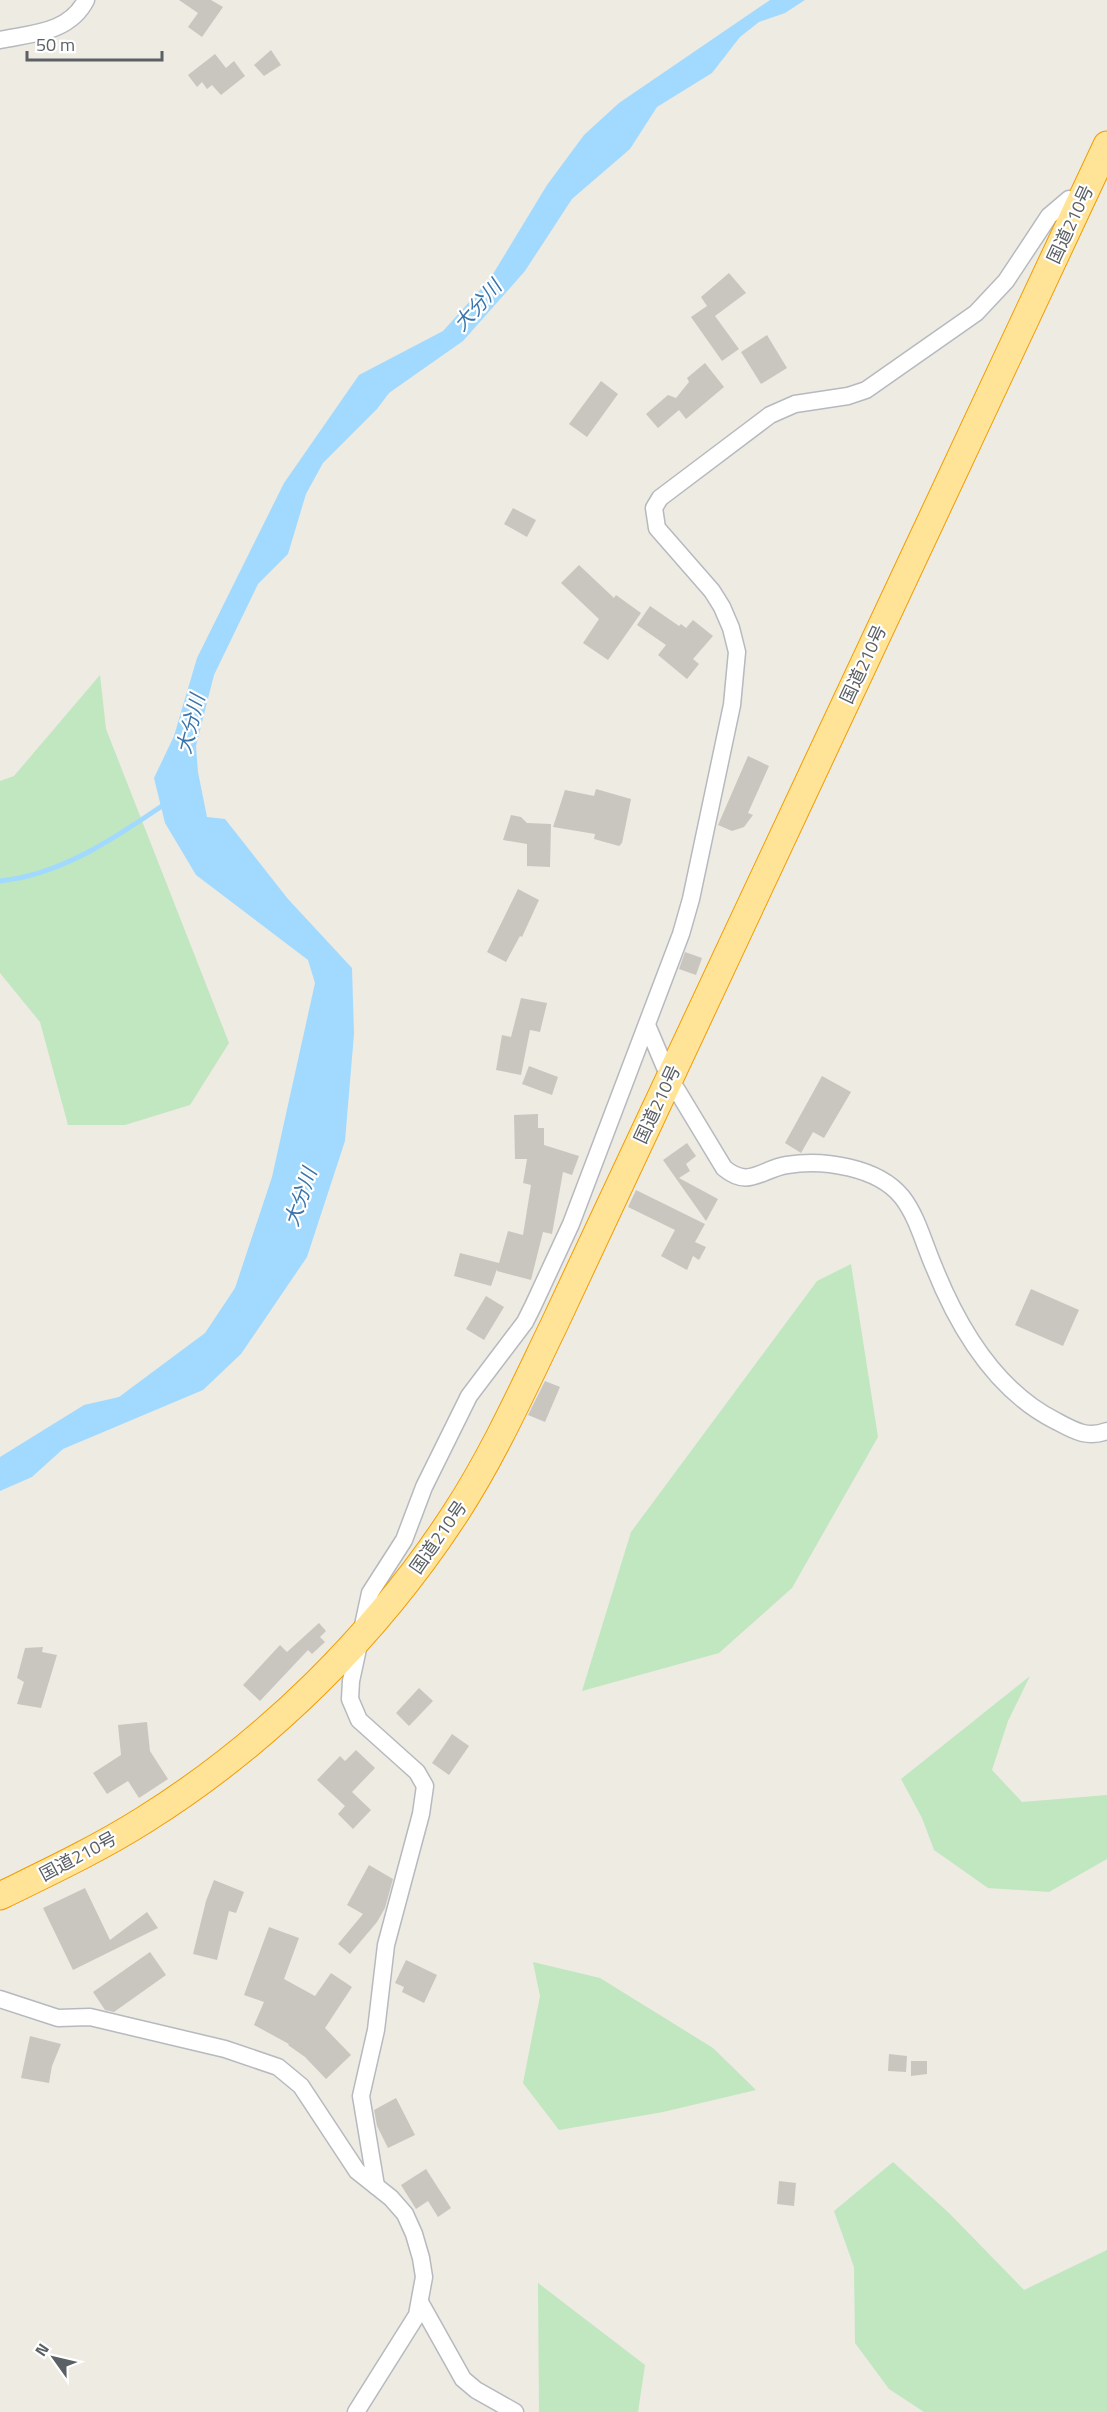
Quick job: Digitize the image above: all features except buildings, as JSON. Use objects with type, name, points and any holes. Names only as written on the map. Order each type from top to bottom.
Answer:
[{"type":"highway","name":"国道210号","points":[[0,1896],[86,1853],[145,1819],[187,1790],[299,1699],[359,1638],[415,1570],[475,1481],[554,1325],[1107,145]]},
{"type":"street","points":[[0,40],[49,30],[67,23],[86,0]]},
{"type":"street","points":[[376,2186],[362,2096],[376,2030],[386,1945],[421,1814],[425,1786],[417,1772],[359,1720],[350,1699],[351,1681],[370,1593],[404,1540],[424,1487],[468,1396],[525,1322],[571,1224],[647,1025],[691,899],[732,705],[737,652],[728,618],[712,591],[657,528],[654,515],[657,503],[770,415],[795,404],[848,396],[866,390],[967,321],[1006,280],[1055,210],[1069,199],[1080,201]]},
{"type":"street","points":[[647,1025],[669,1077],[724,1168],[736,1176],[755,1177],[787,1165],[817,1164],[866,1173],[891,1187],[909,1209],[940,1284],[970,1338],[998,1377],[1036,1411],[1083,1435],[1107,1431]]},
{"type":"street","points":[[0,1999],[58,2018],[90,2018],[214,2047],[278,2067],[301,2086],[357,2171],[405,2214],[414,2234],[424,2277],[421,2304],[409,2329],[356,2412]]},
{"type":"street","points":[[421,2304],[463,2379],[476,2390],[515,2412]]},
{"type":"green space","points":[[100,675],[106,729],[229,1043],[190,1105],[125,1125],[68,1125],[40,1022],[0,973],[0,781],[14,776]]},
{"type":"green space","points":[[851,1264],[878,1437],[792,1588],[719,1653],[582,1691],[631,1532],[817,1281]]},
{"type":"green space","points":[[1030,1676],[1008,1721],[992,1770],[1022,1802],[1107,1795],[1107,1859],[1049,1892],[988,1888],[934,1850],[922,1818],[901,1779]]},
{"type":"green space","points":[[533,1962],[600,1978],[713,2048],[756,2090],[663,2112],[559,2130],[523,2083],[540,1996]]},
{"type":"green space","points":[[893,2162],[949,2213],[1024,2290],[1107,2250],[1107,2412],[924,2412],[889,2389],[855,2343],[854,2267],[834,2211]]},
{"type":"green space","points":[[538,2283],[645,2365],[638,2412],[539,2412]]},
{"type":"water","name":"大分川","points":[[770,0],[805,0],[785,13],[759,22],[740,37],[712,73],[657,107],[630,149],[572,199],[525,271],[463,341],[389,393],[377,409],[323,463],[306,494],[288,554],[258,584],[214,675],[196,746],[198,772],[207,817],[225,819],[288,899],[352,968],[354,1034],[345,1141],[307,1257],[241,1354],[203,1390],[63,1449],[32,1477],[0,1491],[0,1457],[84,1405],[119,1397],[205,1333],[235,1288],[272,1177],[315,983],[308,960],[196,875],[165,823],[154,778],[174,736],[197,658],[284,483],[359,375],[443,331],[490,279],[547,185],[584,135],[619,103]]},
{"type":"waterway","points":[[0,881],[23,877],[66,863],[107,842],[165,804]]}]
